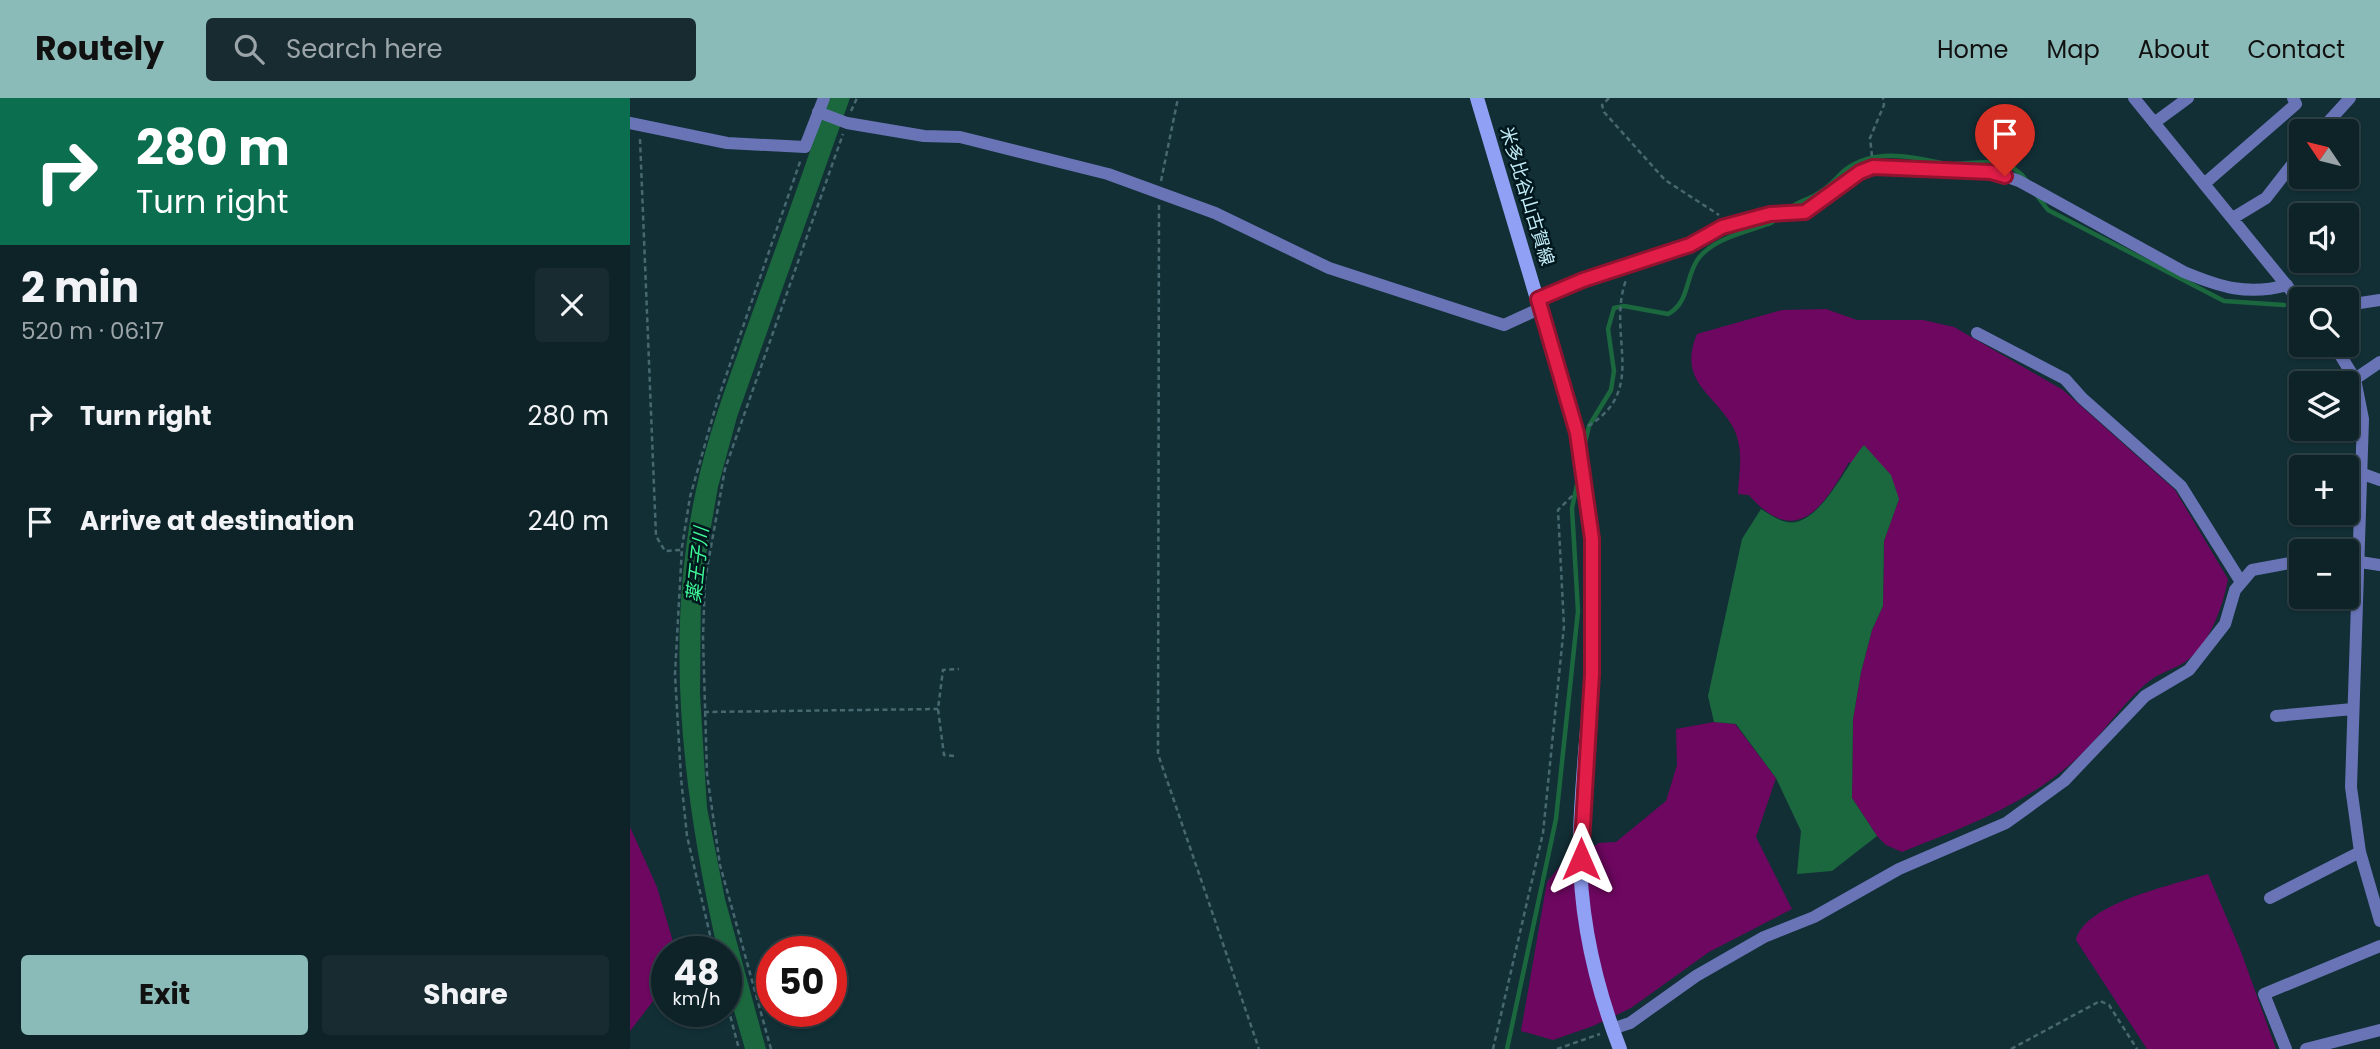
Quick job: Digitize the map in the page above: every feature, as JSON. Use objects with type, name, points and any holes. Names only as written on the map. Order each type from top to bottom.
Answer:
[{"type":"main road","name":"米多比谷山古賀線","points":[[1477,98],[1577,433],[1592,539],[1594,609],[1580,838],[1588,942],[1620,1049]]},
{"type":"street","points":[[634,124],[727,143],[805,147],[824,98]]},
{"type":"street","points":[[2134,98],[2289,288]]},
{"type":"street","points":[[2154,123],[2188,98]]},
{"type":"street","points":[[2204,184],[2297,104],[2293,98]]},
{"type":"street","points":[[2331,119],[2350,98]]},
{"type":"street","points":[[818,112],[847,123],[924,136],[960,137],[1108,174],[1159,190],[1215,213],[1329,268],[1504,325],[1583,280],[1690,245],[1722,227],[1770,214],[1805,212],[1860,172],[1873,167],[1991,172],[2019,181],[2184,272],[2207,281],[2228,289],[2252,292],[2287,285]]},
{"type":"street","points":[[2233,218],[2266,198],[2289,168]]},
{"type":"street","points":[[2359,303],[2380,300]]},
{"type":"street","points":[[1977,333],[2065,379],[2082,398],[2181,486],[2241,582]]},
{"type":"street","points":[[2359,376],[2380,362]]},
{"type":"street","points":[[2359,399],[2363,419],[2363,474],[2351,787],[2360,852],[2380,921]]},
{"type":"street","points":[[2363,474],[2380,480]]},
{"type":"street","points":[[2361,560],[2380,565]]},
{"type":"street","points":[[1612,1029],[1630,1023],[1696,976],[1764,937],[1814,917],[1899,869],[1983,836],[2030,807],[2064,781],[2146,696],[2189,670],[2225,624],[2235,590],[2252,570],[2289,563]]},
{"type":"street","points":[[2276,716],[2353,709]]},
{"type":"street","points":[[2270,898],[2360,852]]},
{"type":"street","points":[[2286,1049],[2264,994],[2380,946]]},
{"type":"street","points":[[2306,1049],[2380,1030]]},
{"type":"path","points":[[1178,98],[1159,190],[1158,754],[1259,1049]]},
{"type":"path","points":[[1609,98],[1602,105],[1604,112],[1665,180],[1734,225]]},
{"type":"path","points":[[1873,167],[1870,138],[1884,105],[1883,98]]},
{"type":"path","points":[[771,1049],[720,865],[707,774],[704,712],[705,580],[724,469],[847,123]]},
{"type":"path","points":[[634,124],[656,536],[665,551],[682,550]]},
{"type":"path","points":[[710,936],[687,836],[681,778],[675,674],[682,550],[690,497],[717,402],[805,147]]},
{"type":"path","points":[[1577,433],[1601,418],[1618,398],[1624,374],[1619,301],[1631,266]]},
{"type":"path","points":[[1493,1049],[1543,833],[1564,626],[1558,510],[1566,499],[1585,489]]},
{"type":"path","points":[[954,755],[944,755],[938,709],[943,670],[960,668]]},
{"type":"path","points":[[704,712],[938,709]]},
{"type":"path","points":[[2011,1049],[2100,1001],[2109,1005],[2137,1049]]},
{"type":"path","points":[[733,1027],[739,1049]]},
{"type":"path","points":[[1557,1049],[1612,1029]]},
{"type":"shaded area","points":[[1826,309],[1857,320],[1923,320],[1954,327],[2063,390],[2175,490],[2228,579],[2219,613],[2208,636],[2194,655],[2141,688],[2075,760],[2056,776],[1993,814],[1902,852],[1886,845],[1877,836],[1852,798],[1853,719],[1872,630],[1883,606],[1884,541],[1899,499],[1849,462],[1818,507],[1807,516],[1794,520],[1781,519],[1766,511],[1749,495],[1738,494],[1740,461],[1737,437],[1726,417],[1701,386],[1692,364],[1692,351],[1697,334],[1782,310]]},
{"type":"shaded area","points":[[1714,722],[1735,724],[1776,778],[1756,837],[1792,909],[1709,952],[1631,1008],[1593,1026],[1553,1040],[1521,1031],[1547,882],[1560,866],[1599,843],[1616,842],[1666,801],[1677,765],[1676,729]]},
{"type":"shaded area","points":[[630,827],[657,887],[671,936],[651,936],[651,1004],[630,1031]]},
{"type":"shaded area","points":[[2208,874],[2240,949],[2276,1049],[2147,1049],[2076,940],[2083,927],[2112,906],[2153,890]]},
{"type":"water","name":"薬王子川","points":[[828,98],[850,98],[737,417],[718,487],[701,583],[700,694],[707,808],[735,936],[715,936],[687,780],[682,722],[679,664],[686,548],[696,490],[724,391]]},
{"type":"water","points":[[1864,445],[1891,475],[1899,499],[1884,541],[1883,606],[1872,630],[1853,719],[1852,798],[1877,836],[1832,871],[1797,874],[1801,831],[1776,778],[1736,724],[1714,722],[1708,696],[1742,539],[1761,509],[1787,522],[1806,518],[1834,489]]},
{"type":"water","points":[[742,961],[756,1012],[756,1027],[760,1027],[766,1049],[745,1049],[739,1027],[742,1027]]},
{"type":"waterway","points":[[1787,210],[1824,190],[1845,170],[1869,158],[1894,156],[1946,164]]},
{"type":"waterway","points":[[1955,164],[2003,164],[2012,167],[2027,181]]},
{"type":"waterway","points":[[2038,197],[2048,210],[2224,301],[2284,305]]},
{"type":"waterway","points":[[1584,447],[1589,426],[1611,390],[1614,371],[1608,329],[1614,308],[1624,306],[1668,314],[1680,303],[1694,266],[1705,252],[1722,240],[1778,218]]},
{"type":"waterway","points":[[1507,1049],[1556,819],[1578,611],[1572,508],[1578,480]]},
{"type":"route","points":[[1581,859],[1580,838],[1592,674],[1592,539],[1577,433],[1538,299],[1583,280],[1690,245],[1722,227],[1770,214],[1805,212],[1860,172],[1873,167],[1991,172],[2005,176]]}]
